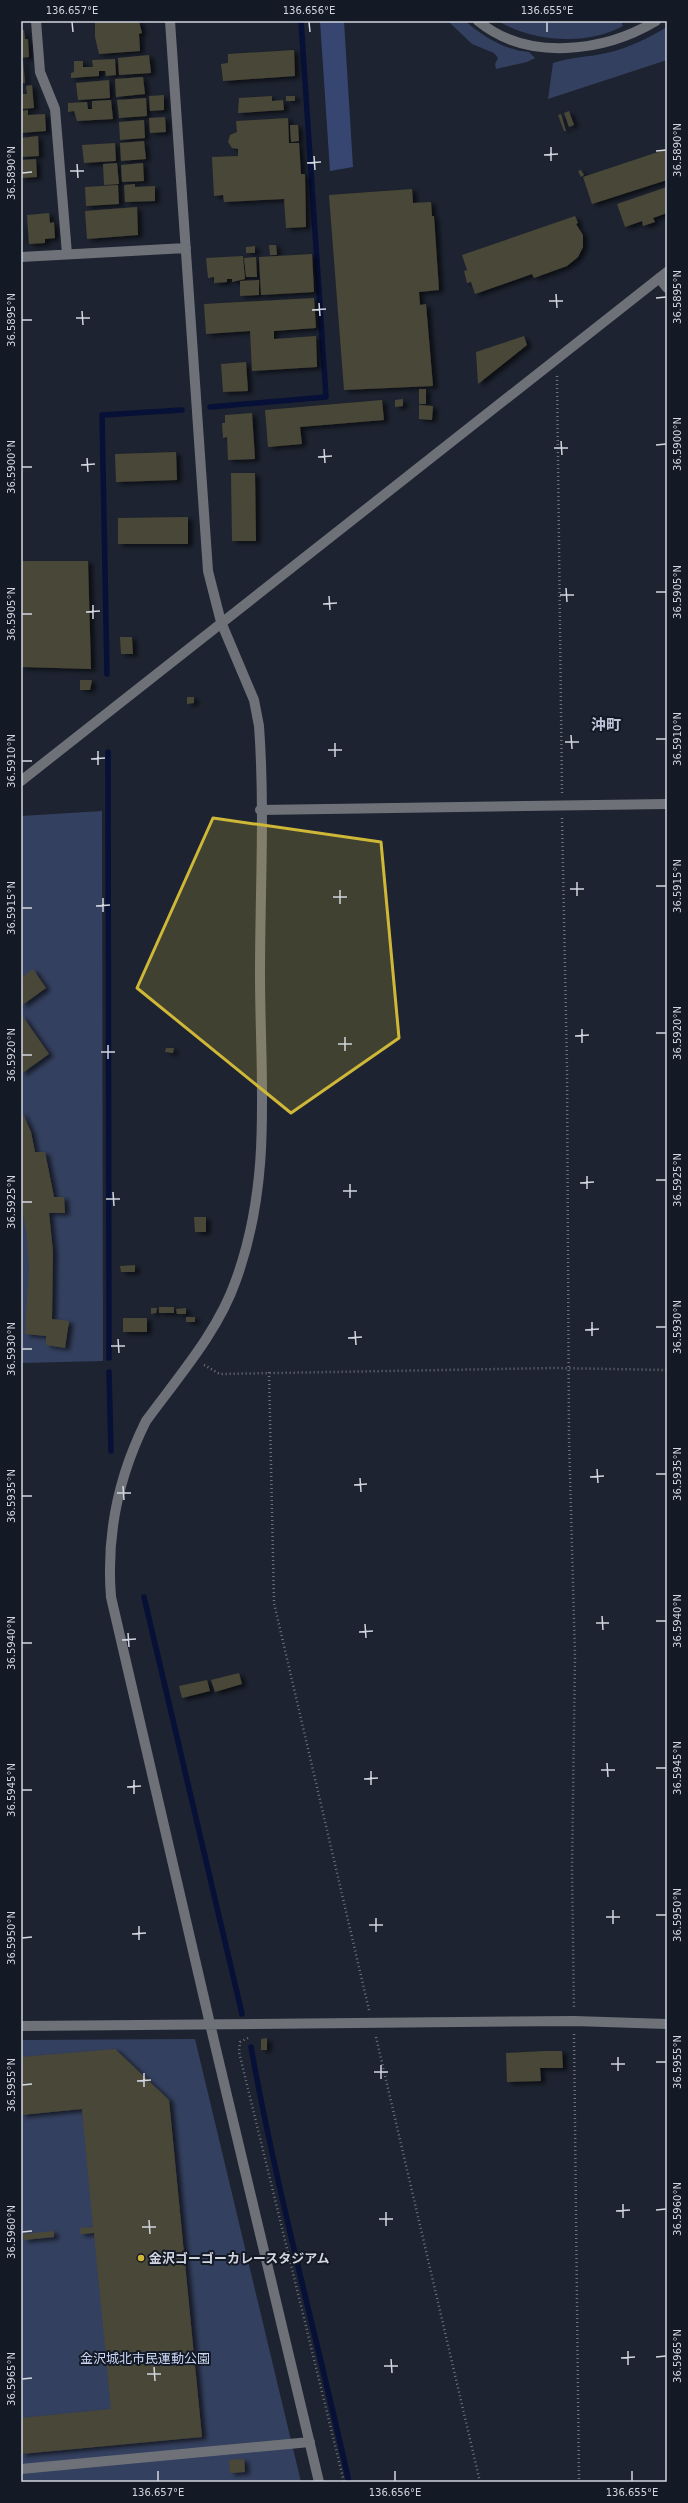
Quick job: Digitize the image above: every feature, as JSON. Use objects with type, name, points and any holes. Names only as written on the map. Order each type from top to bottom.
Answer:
[{"type":"street","points":[[36,21],[40,72],[55,109],[67,254]]},
{"type":"street","points":[[170,21],[208,571],[221,622],[254,700],[260,745],[263,1136],[261,1175],[248,1245],[235,1283],[213,1326],[146,1421],[130,1456],[115,1503],[111,1528],[109,1575],[111,1597],[210,2024],[319,2482]]},
{"type":"street","points":[[478,21],[485,27],[512,39],[539,46],[569,49],[597,44],[632,34],[656,21]]},
{"type":"street","points":[[21,258],[67,254],[186,248]]},
{"type":"street","points":[[21,782],[221,622],[663,275],[667,288]]},
{"type":"street","points":[[260,810],[562,804],[667,804]]},
{"type":"street","points":[[21,2026],[574,2021],[667,2024]]},
{"type":"street","points":[[21,2469],[310,2442]]},
{"type":"path","points":[[557,359],[562,804],[567,1067],[568,1369],[575,1656],[572,1871],[579,2482]]},
{"type":"path","points":[[191,1358],[220,1374],[269,1372],[568,1369],[667,1370]]},
{"type":"path","points":[[269,1372],[274,1604],[480,2482]]},
{"type":"path","points":[[254,2035],[240,2042],[239,2052],[344,2482]]},
{"type":"highlighted area","points":[[213,818],[381,842],[399,1038],[291,1113],[137,988]]},
{"type":"green space","points":[[448,21],[465,21],[495,42],[511,49],[529,52],[535,58],[527,62],[496,69],[495,64],[498,58],[494,53],[472,44]]},
{"type":"green space","points":[[498,21],[621,21],[623,26],[593,37],[560,39],[527,33]]},
{"type":"green space","points":[[667,27],[667,60],[548,99],[553,63],[566,59],[615,51],[638,42]]},
{"type":"green space","points":[[102,811],[103,1361],[21,1363],[21,816]]},
{"type":"green space","name":"金沢城北市民運動公園","points":[[195,2039],[301,2482],[21,2482],[21,2040]]},
{"type":"shaded area","points":[[320,21],[344,21],[353,167],[330,171]]},
{"type":"building","points":[[95,21],[139,21],[142,33],[139,34],[140,51],[99,54],[95,37]]},
{"type":"building","points":[[21,30],[24,30],[25,39],[28,39],[29,57],[21,58]]},
{"type":"building","points":[[294,50],[295,76],[223,81],[221,64],[228,63],[228,54]]},
{"type":"building","points":[[149,55],[151,73],[119,75],[118,58]]},
{"type":"building","points":[[115,59],[116,75],[106,76],[105,71],[99,71],[99,76],[71,78],[71,73],[74,72],[74,61],[83,61],[83,67],[93,67],[92,60]]},
{"type":"building","points":[[21,60],[23,60],[25,83],[21,83]]},
{"type":"building","points":[[143,77],[145,94],[116,97],[115,79]]},
{"type":"building","points":[[109,80],[110,98],[78,100],[76,83]]},
{"type":"building","points":[[32,85],[34,108],[21,109],[21,88],[23,94],[27,94],[26,86]]},
{"type":"building","points":[[164,95],[164,110],[150,111],[149,96]]},
{"type":"building","points":[[272,96],[272,101],[283,100],[284,110],[238,113],[239,98]]},
{"type":"building","points":[[286,96],[295,96],[295,101],[286,101]]},
{"type":"building","points":[[146,98],[147,116],[119,118],[117,100]]},
{"type":"building","points":[[111,100],[113,119],[77,121],[74,111],[68,112],[68,103],[87,102],[88,109],[92,109],[92,101]]},
{"type":"building","points":[[28,110],[28,115],[45,114],[46,131],[21,133],[21,111]]},
{"type":"building","points":[[569,111],[574,125],[569,127],[564,113]]},
{"type":"building","points":[[561,114],[566,131],[564,131],[558,115]]},
{"type":"building","points":[[165,117],[166,132],[150,133],[149,118]]},
{"type":"building","points":[[288,118],[289,143],[299,143],[301,174],[305,174],[306,227],[286,228],[284,199],[224,202],[223,195],[214,196],[212,157],[238,156],[238,149],[232,148],[228,142],[230,135],[237,132],[236,121]]},
{"type":"building","points":[[144,120],[145,138],[120,140],[119,122]]},
{"type":"building","points":[[290,125],[298,125],[299,141],[291,142]]},
{"type":"building","points":[[38,136],[39,156],[21,157],[21,138]]},
{"type":"building","points":[[144,141],[146,159],[121,161],[120,143]]},
{"type":"building","points":[[115,143],[116,161],[84,163],[82,145]]},
{"type":"building","points":[[667,149],[667,180],[592,204],[583,177]]},
{"type":"building","points":[[36,159],[37,177],[21,178],[21,160]]},
{"type":"building","points":[[117,163],[119,184],[104,185],[103,164]]},
{"type":"building","points":[[143,163],[144,181],[122,182],[121,165]]},
{"type":"building","points":[[581,170],[584,175],[581,177],[578,171]]},
{"type":"building","points":[[135,184],[135,187],[155,186],[155,201],[125,202],[124,185]]},
{"type":"building","points":[[118,185],[119,204],[86,206],[85,187]]},
{"type":"building","points":[[667,187],[667,213],[653,218],[655,222],[643,226],[642,221],[625,227],[617,204]]},
{"type":"building","points":[[412,189],[413,203],[431,202],[432,216],[434,216],[439,290],[419,292],[420,305],[426,304],[433,386],[344,390],[329,195]]},
{"type":"building","points":[[137,207],[138,235],[87,239],[85,211]]},
{"type":"building","points":[[49,213],[50,223],[54,222],[55,238],[45,239],[45,243],[29,244],[27,215]]},
{"type":"building","points":[[575,216],[578,223],[576,224],[583,235],[583,247],[578,257],[567,266],[534,278],[532,274],[475,294],[471,282],[467,283],[464,271],[467,270],[462,255]]},
{"type":"building","points":[[21,224],[23,240],[21,241]]},
{"type":"building","points":[[269,245],[276,245],[277,255],[270,255]]},
{"type":"building","points":[[255,246],[255,253],[246,253],[246,247]]},
{"type":"building","points":[[312,254],[314,292],[261,295],[259,257]]},
{"type":"building","points":[[243,256],[245,279],[232,282],[232,279],[227,279],[227,282],[214,283],[214,277],[208,278],[206,258]]},
{"type":"building","points":[[256,257],[257,277],[246,277],[244,258]]},
{"type":"building","points":[[259,280],[259,295],[240,296],[240,281]]},
{"type":"building","points":[[314,298],[316,328],[274,331],[274,339],[316,336],[317,367],[252,371],[250,331],[206,334],[204,304]]},
{"type":"building","points":[[524,336],[527,345],[478,384],[476,352]]},
{"type":"building","points":[[246,362],[248,391],[223,392],[221,364]]},
{"type":"building","points":[[419,389],[426,389],[426,404],[419,404]]},
{"type":"building","points":[[403,399],[403,406],[395,407],[395,400]]},
{"type":"building","points":[[382,400],[384,420],[300,427],[302,444],[268,447],[265,410]]},
{"type":"building","points":[[419,405],[433,406],[432,420],[419,419]]},
{"type":"building","points":[[252,413],[255,459],[228,460],[227,437],[223,438],[222,423],[225,423],[225,415]]},
{"type":"building","points":[[176,452],[177,480],[116,482],[115,454]]},
{"type":"building","points":[[231,473],[255,473],[256,541],[232,541]]},
{"type":"building","points":[[188,517],[188,544],[118,544],[118,518]]},
{"type":"building","points":[[21,561],[88,561],[91,669],[21,667]]},
{"type":"building","points":[[120,637],[132,637],[133,654],[121,654]]},
{"type":"building","points":[[80,680],[92,680],[90,690],[80,690]]},
{"type":"building","points":[[187,697],[194,697],[194,703],[187,704]]},
{"type":"building","points":[[33,969],[46,988],[21,1006],[21,978]]},
{"type":"building","points":[[21,1014],[49,1054],[21,1074]]},
{"type":"building","points":[[166,1048],[174,1048],[173,1053],[165,1052]]},
{"type":"building","points":[[21,1110],[31,1132],[35,1152],[45,1152],[54,1197],[64,1197],[65,1213],[49,1213],[53,1252],[52,1319],[69,1321],[65,1348],[46,1345],[46,1336],[25,1334],[29,1269],[27,1237],[21,1202]]},
{"type":"building","points":[[194,1217],[206,1217],[206,1232],[195,1232]]},
{"type":"building","points":[[135,1265],[135,1272],[121,1272],[120,1266]]},
{"type":"building","points":[[159,1307],[174,1307],[174,1313],[159,1313]]},
{"type":"building","points":[[151,1308],[157,1308],[156,1313],[151,1314]]},
{"type":"building","points":[[186,1308],[186,1314],[177,1314],[176,1309]]},
{"type":"building","points":[[186,1317],[195,1317],[195,1322],[186,1322]]},
{"type":"building","points":[[123,1318],[147,1318],[147,1332],[123,1332]]},
{"type":"building","points":[[239,1673],[242,1684],[215,1692],[211,1680]]},
{"type":"building","points":[[207,1680],[210,1691],[182,1698],[179,1686]]},
{"type":"building","points":[[267,2038],[267,2050],[261,2050],[261,2039]]},
{"type":"building","name":"金沢ゴーゴーカレースタジアム","points":[[115,2049],[169,2100],[202,2437],[21,2454],[21,2418],[111,2409],[94,2233],[80,2234],[80,2228],[93,2227],[82,2109],[21,2115],[21,2057]]},
{"type":"building","points":[[562,2051],[563,2068],[540,2068],[541,2081],[507,2082],[506,2053]]},
{"type":"building","points":[[54,2231],[54,2237],[24,2240],[23,2234]]},
{"type":"building","points":[[244,2459],[245,2472],[230,2473],[229,2460]]},
{"type":"waterway","points":[[210,407],[326,397],[301,21]]},
{"type":"waterway","points":[[107,674],[102,415],[182,410]]},
{"type":"waterway","points":[[108,752],[109,1358]]},
{"type":"waterway","points":[[109,1372],[111,1451]]},
{"type":"waterway","points":[[144,1597],[242,2014]]},
{"type":"waterway","points":[[251,2047],[261,2102],[285,2211],[349,2482]]},
{"type":"place","name":"金沢ゴーゴーカレースタジアム","points":[[141,2258]]},
{"type":"district","name":"沖町","points":[[606,725]]}]
